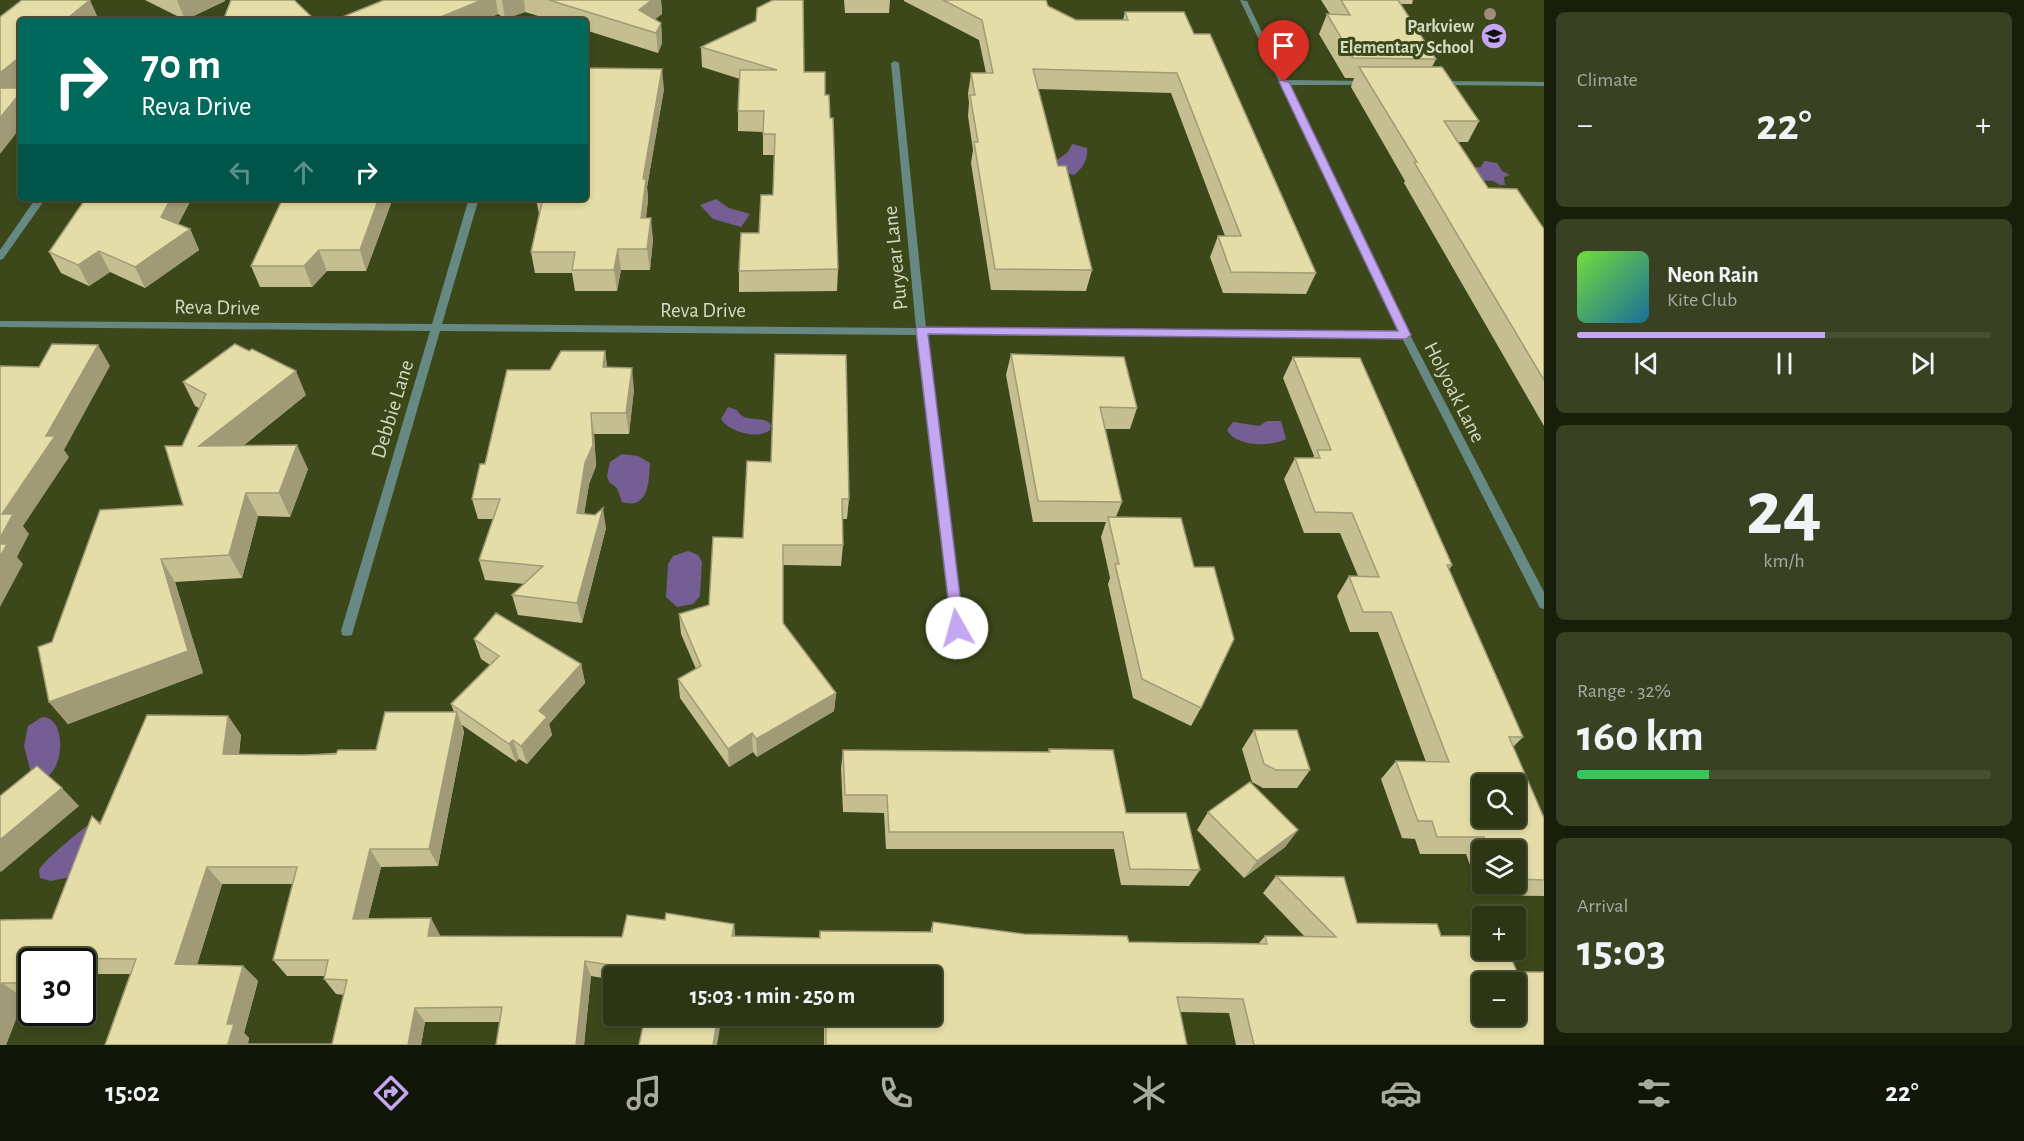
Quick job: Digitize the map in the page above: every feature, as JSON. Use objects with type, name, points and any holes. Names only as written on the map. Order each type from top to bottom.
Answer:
[{"type":"street","name":"Holyoak Lane","points":[[1243,1],[1406,335],[1544,604]]},
{"type":"street","name":"Puryear Lane","points":[[895,63],[921,330],[957,628]]},
{"type":"street","points":[[1284,82],[1373,83]]},
{"type":"street","points":[[1429,83],[1544,84]]},
{"type":"street","points":[[0,257],[39,201]]},
{"type":"street","name":"Debbie Lane","points":[[347,631],[473,201]]},
{"type":"street","name":"Reva Drive","points":[[0,324],[1406,335]]},
{"type":"shaded area","points":[[1072,144],[1087,148],[1087,157],[1074,175],[1060,171],[1057,160],[1068,152]]},
{"type":"shaded area","points":[[1484,161],[1497,163],[1502,171],[1510,175],[1504,177],[1505,185],[1478,180],[1480,174],[1472,168],[1481,167]]},
{"type":"shaded area","points":[[716,199],[729,208],[750,214],[741,227],[713,219],[700,205]]},
{"type":"shaded area","points":[[728,407],[737,410],[746,418],[767,421],[771,425],[770,430],[765,433],[751,434],[730,428],[721,419]]},
{"type":"shaded area","points":[[1267,421],[1281,421],[1286,439],[1279,442],[1254,444],[1238,440],[1227,430],[1233,422],[1259,426]]},
{"type":"shaded area","points":[[622,454],[638,456],[650,463],[648,486],[642,498],[637,502],[622,502],[617,488],[609,482],[607,476],[610,462]]},
{"type":"shaded area","points":[[688,551],[698,555],[702,562],[700,596],[693,604],[677,607],[666,597],[668,564],[673,556]]},
{"type":"shaded area","points":[[42,717],[50,719],[55,725],[60,743],[57,763],[46,778],[31,773],[24,746],[28,726]]},
{"type":"shaded area","points":[[95,821],[104,821],[70,877],[51,881],[40,878],[39,870],[42,865],[74,836]]},
{"type":"building","points":[[22,0],[90,0],[68,18],[18,18],[18,58],[0,73],[0,17]]},
{"type":"building","points":[[231,0],[294,0],[313,18],[224,18]]},
{"type":"building","points":[[384,0],[482,0],[438,18],[340,18]]},
{"type":"building","points":[[549,0],[652,0],[639,10],[661,23],[656,33]]},
{"type":"building","points":[[773,0],[803,0],[804,72],[825,72],[825,95],[829,95],[830,118],[833,118],[838,269],[739,271],[741,233],[759,233],[761,195],[773,195],[775,134],[763,134],[764,111],[738,111],[740,70],[777,70],[701,47],[756,21],[757,8]]},
{"type":"building","points":[[943,0],[1046,0],[1048,6],[1076,20],[1128,20],[1125,12],[1184,12],[1194,34],[1210,34],[1316,273],[1231,272],[1218,236],[1241,236],[1177,73],[1033,69],[1058,166],[1066,166],[1092,270],[995,269],[974,142],[978,142],[970,95],[975,95],[971,73],[993,73],[982,20]]},
{"type":"building","points":[[1341,0],[1398,0],[1436,59],[1353,58],[1327,14],[1350,15]]},
{"type":"building","points":[[1359,67],[1442,67],[1479,121],[1444,121],[1488,188],[1517,189],[1544,229],[1544,380],[1414,162],[1417,162]]},
{"type":"building","points":[[588,68],[662,69],[643,179],[646,179],[641,218],[651,218],[647,249],[618,249],[614,270],[572,270],[575,252],[531,252],[542,201],[588,201]]},
{"type":"building","points":[[0,88],[18,88],[18,96],[0,118]]},
{"type":"building","points":[[84,201],[169,201],[161,217],[190,229],[135,267],[99,251],[78,265],[49,252]]},
{"type":"building","points":[[282,201],[378,201],[360,250],[319,250],[304,266],[251,266]]},
{"type":"building","points":[[52,344],[98,345],[46,436],[55,436],[2,514],[13,514],[0,538],[0,366],[39,367]]},
{"type":"building","points":[[235,344],[249,351],[252,349],[296,371],[199,446],[297,445],[279,493],[246,493],[229,555],[161,559],[188,651],[49,702],[38,647],[52,642],[100,510],[183,505],[165,446],[182,446],[206,394],[183,382]]},
{"type":"building","points":[[561,351],[605,351],[603,367],[632,368],[626,413],[591,413],[593,445],[585,463],[577,513],[595,515],[603,508],[577,603],[512,595],[543,566],[479,560],[500,499],[472,499],[480,464],[485,464],[507,370],[550,370]]},
{"type":"building","points":[[775,354],[846,355],[849,499],[842,499],[843,545],[783,545],[783,623],[836,693],[756,739],[752,733],[728,749],[678,679],[701,666],[679,614],[709,605],[713,537],[743,538],[747,461],[771,462]]},
{"type":"building","points":[[1011,354],[1124,357],[1137,408],[1100,407],[1122,502],[1038,501]]},
{"type":"building","points":[[1293,357],[1360,358],[1452,565],[1447,565],[1523,737],[1509,737],[1525,774],[1472,774],[1472,828],[1526,828],[1526,776],[1544,818],[1544,880],[1526,879],[1526,840],[1437,837],[1432,821],[1418,821],[1396,761],[1449,762],[1391,612],[1363,612],[1349,576],[1379,577],[1352,513],[1315,512],[1295,458],[1320,458],[1317,450],[1331,450]]},
{"type":"building","points":[[1108,517],[1181,518],[1194,567],[1214,567],[1234,639],[1201,708],[1142,679],[1115,564],[1119,564]]},
{"type":"building","points":[[0,544],[7,544],[0,557]]},
{"type":"building","points":[[496,613],[581,664],[539,711],[547,717],[521,746],[513,740],[509,744],[451,704],[499,656],[474,639]]},
{"type":"building","points":[[385,712],[457,712],[429,849],[370,849],[353,919],[431,918],[428,936],[622,937],[627,915],[665,920],[666,913],[734,924],[732,936],[820,938],[820,931],[932,932],[933,922],[1024,934],[1127,936],[1129,942],[1267,944],[1265,936],[1336,937],[1276,876],[1344,877],[1357,923],[1437,924],[1441,936],[1472,936],[1472,960],[1512,960],[1517,972],[1472,972],[1472,1026],[1526,1026],[1526,972],[1544,972],[1544,1045],[1254,1045],[1243,999],[1177,997],[1187,1045],[826,1045],[826,1026],[942,1026],[942,966],[617,966],[585,961],[576,1045],[496,1045],[502,1007],[415,1008],[408,1045],[105,1045],[136,959],[96,959],[96,948],[18,948],[18,983],[2,983],[0,989],[0,920],[52,919],[92,816],[100,824],[147,715],[228,716],[223,754],[336,754],[338,750],[376,750]],"holes":[[[207,867],[297,867],[273,960],[328,960],[324,979],[347,980],[332,1044],[228,1044],[234,1024],[227,1024],[243,966],[175,964]]]},
{"type":"building","points":[[1254,730],[1297,730],[1310,770],[1276,770],[1264,764]]},
{"type":"building","points":[[1049,749],[1113,750],[1126,813],[1186,813],[1200,870],[1130,869],[1123,832],[889,832],[887,795],[845,795],[843,750],[1050,752]]},
{"type":"building","points":[[37,766],[62,788],[0,840],[0,796]]},
{"type":"building","points":[[1250,782],[1298,830],[1257,861],[1208,812]]},
{"type":"building","points":[[643,1026],[716,1026],[713,1045],[639,1045]]},
{"type":"place","name":"Parkview Elementary School","points":[[1494,36]]},
{"type":"route","points":[[957,628],[921,330],[1406,335],[1284,82]]}]
